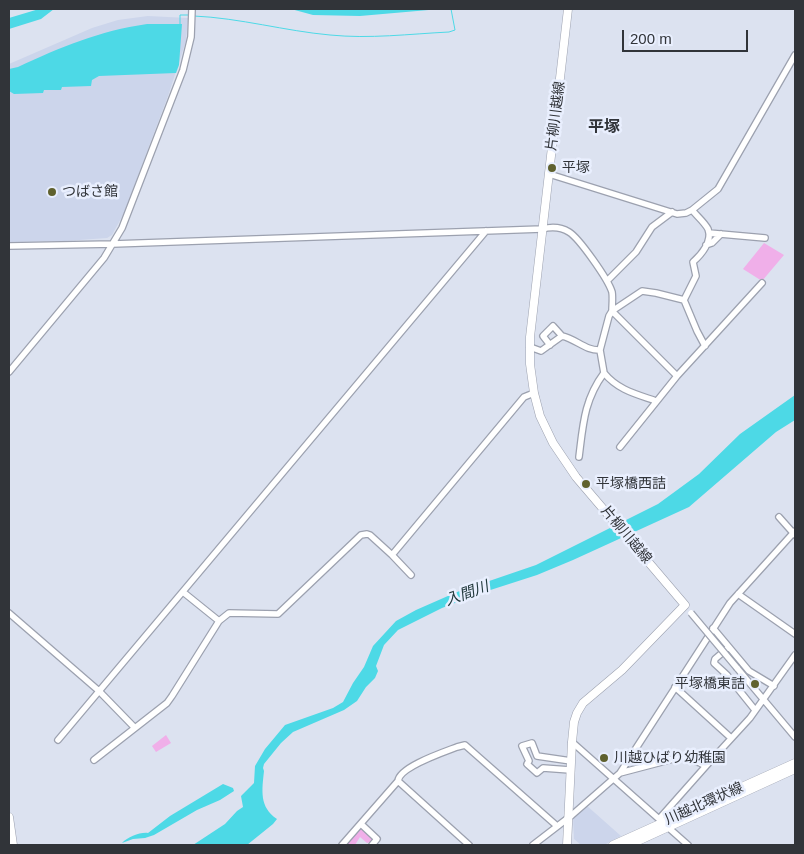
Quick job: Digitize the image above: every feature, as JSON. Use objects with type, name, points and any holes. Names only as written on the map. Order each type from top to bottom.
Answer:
[{"type":"main road","name":"片柳川越線","points":[[568,9],[530,347],[534,393],[540,416],[553,443],[567,465],[682,602]]},
{"type":"main road","points":[[567,845],[570,761],[574,722],[583,703],[622,670],[682,602]]},
{"type":"main road","name":"川越北環状線","points":[[613,845],[795,763]]},
{"type":"main road","name":"川越北環状線","points":[[629,845],[795,769]]},
{"type":"main road","points":[[9,817],[13,845]]},
{"type":"street","points":[[9,372],[104,258],[122,228],[184,70],[191,37],[192,9]]},
{"type":"street","points":[[549,174],[672,212],[686,213],[718,189],[795,55]]},
{"type":"street","points":[[687,268],[702,253],[709,233],[708,228],[692,210]]},
{"type":"street","points":[[607,281],[636,252],[650,230],[672,212]]},
{"type":"street","points":[[9,246],[486,231],[542,229],[548,227],[561,229],[571,233],[607,281],[613,296],[612,311],[605,325],[600,350],[604,373],[614,384],[622,389],[656,401]]},
{"type":"street","points":[[58,740],[486,231]]},
{"type":"street","points":[[709,233],[765,238]]},
{"type":"street","points":[[706,245],[712,243],[721,234]]},
{"type":"street","points":[[693,262],[696,276],[684,300],[705,346]]},
{"type":"street","points":[[620,446],[656,401],[762,283]]},
{"type":"street","points":[[612,311],[642,292],[656,293],[684,300]]},
{"type":"street","points":[[612,311],[678,376]]},
{"type":"street","points":[[550,345],[543,336],[553,326],[562,336],[573,339],[593,350],[600,350]]},
{"type":"street","points":[[530,347],[541,351],[562,336]]},
{"type":"street","points":[[579,457],[583,424],[590,396],[604,373]]},
{"type":"street","points":[[392,555],[524,396],[534,393]]},
{"type":"street","points":[[533,845],[620,773],[713,628],[738,594],[795,533],[779,517]]},
{"type":"street","points":[[94,760],[167,703],[219,621],[229,613],[278,614],[361,535],[370,535],[410,575]]},
{"type":"street","points":[[183,592],[219,621]]},
{"type":"street","points":[[738,594],[795,634]]},
{"type":"street","points":[[682,602],[795,737]]},
{"type":"street","points":[[9,614],[99,691],[135,728]]},
{"type":"street","points":[[713,628],[749,670],[774,686]]},
{"type":"street","points":[[729,646],[714,663],[728,675],[756,710]]},
{"type":"street","points":[[572,742],[659,819],[756,710],[795,656]]},
{"type":"street","points":[[675,687],[731,738]]},
{"type":"street","points":[[570,761],[537,756],[532,743],[522,746],[528,761],[527,764],[537,773],[543,768],[570,770]]},
{"type":"street","points":[[342,845],[398,782],[400,775],[408,769],[457,746],[465,745],[557,826]]},
{"type":"street","points":[[620,773],[680,757],[706,766]]},
{"type":"street","points":[[398,782],[469,845]]},
{"type":"street","points":[[361,824],[377,839],[372,845]]},
{"type":"street","points":[[671,830],[688,845]]},
{"type":"shaded area","points":[[148,16],[188,18],[186,41],[168,96],[124,213],[112,235],[107,238],[65,241],[9,242],[9,64],[92,28],[118,20]]},
{"type":"shaded area","points":[[764,243],[784,255],[762,281],[743,269]]},
{"type":"shaded area","points":[[166,735],[171,743],[156,752],[152,746]]},
{"type":"shaded area","points":[[586,805],[621,836],[604,845],[581,845],[574,839],[573,817]]},
{"type":"shaded area","points":[[361,828],[374,838],[371,842],[367,843],[360,837],[355,845],[345,845]]},
{"type":"water","points":[[39,9],[54,9],[41,19],[9,29],[9,18]]},
{"type":"water","points":[[291,9],[440,9],[360,16],[313,15]]},
{"type":"water","points":[[147,24],[182,24],[179,65],[176,73],[99,76],[92,80],[91,86],[62,87],[61,90],[44,90],[43,93],[14,94],[9,91],[9,69],[96,35]]},
{"type":"water","name":"入間川","points":[[795,395],[795,420],[776,432],[689,507],[573,560],[537,575],[442,608],[398,630],[384,645],[376,666],[378,671],[375,678],[366,687],[357,701],[344,710],[293,732],[281,743],[264,764],[263,798],[267,809],[277,819],[273,824],[247,845],[193,845],[225,824],[243,807],[241,796],[254,783],[255,766],[265,749],[285,725],[333,708],[343,702],[364,667],[373,646],[396,621],[457,592],[536,565],[658,504],[699,474],[740,434]]},
{"type":"water","points":[[223,784],[233,788],[234,791],[154,835],[122,843],[134,835],[148,833],[170,816]]},
{"type":"waterway","points":[[194,16],[228,19],[313,33],[375,36],[449,32],[455,30],[451,9]]},
{"type":"waterway","points":[[180,25],[180,15],[190,15]]},
{"type":"place","name":"平塚","points":[[552,168]]},
{"type":"place","name":"つばさ館","points":[[52,192]]},
{"type":"place","name":"平塚橋西詰","points":[[586,484]]},
{"type":"place","name":"平塚橋東詰","points":[[755,684]]},
{"type":"place","name":"川越ひばり幼稚園","points":[[604,758]]},
{"type":"district","name":"平塚","points":[[604,128]]}]
